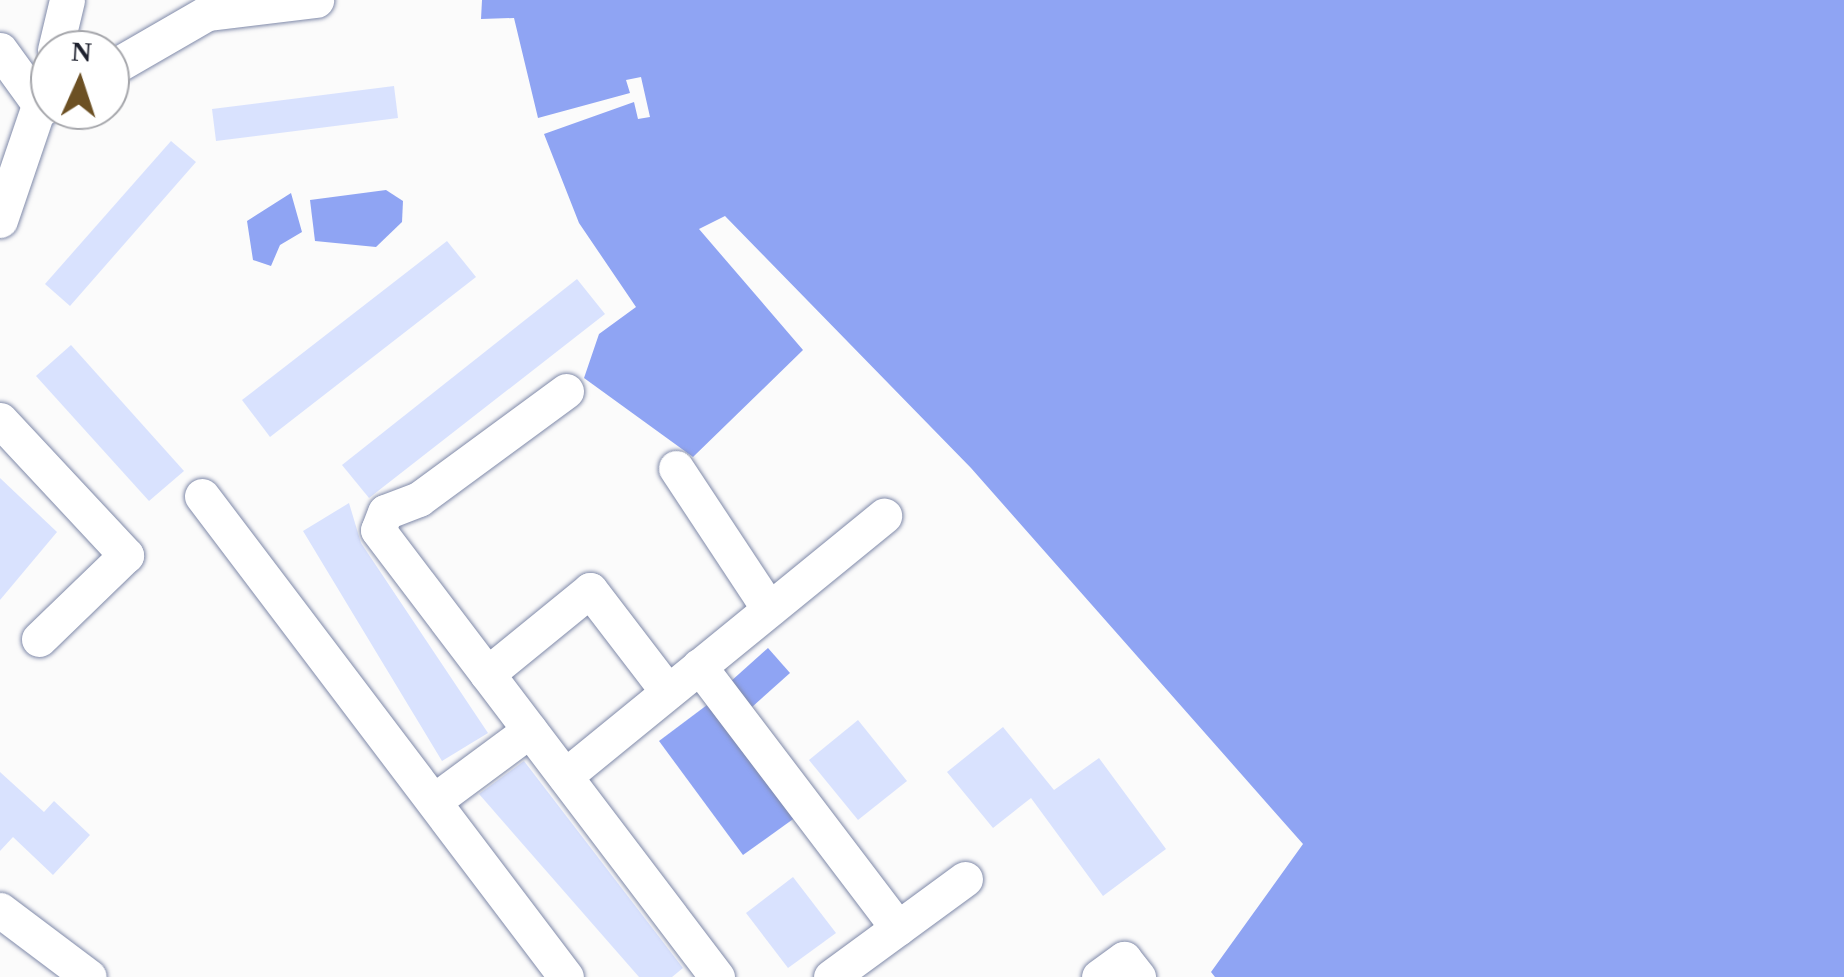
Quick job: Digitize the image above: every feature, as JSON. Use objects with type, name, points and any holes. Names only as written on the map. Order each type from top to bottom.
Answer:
[{"type":"street","points":[[60,30],[67,0]]},
{"type":"street","points":[[130,57],[207,13],[316,0]]},
{"type":"street","points":[[0,50],[30,86]]},
{"type":"street","points":[[0,220],[36,130]]},
{"type":"street","points":[[566,391],[419,499],[385,512],[378,530],[717,977]]},
{"type":"street","points":[[0,420],[126,555],[39,640]]},
{"type":"street","points":[[676,468],[769,609]]},
{"type":"street","points":[[202,496],[566,977]]},
{"type":"street","points":[[564,776],[884,516]]},
{"type":"street","points":[[488,674],[590,590],[668,692]]},
{"type":"street","points":[[699,666],[898,928]]},
{"type":"street","points":[[434,801],[530,730]]},
{"type":"street","points":[[831,977],[965,879]]},
{"type":"street","points":[[0,910],[67,972]]},
{"type":"street","points":[[1099,977],[1124,959],[1138,977]]},
{"type":"water","points":[[482,0],[1844,0],[1844,977],[1215,977],[1211,972],[1303,844],[971,468],[725,216],[699,229],[803,350],[693,457],[584,378],[599,334],[636,307],[579,223],[544,134],[634,102],[638,119],[650,117],[641,77],[626,80],[630,93],[538,118],[514,18],[481,19]]},
{"type":"water","points":[[386,190],[403,201],[402,222],[376,247],[315,241],[310,200]]},
{"type":"water","points":[[291,193],[302,232],[280,245],[271,266],[253,260],[247,221]]},
{"type":"water","points":[[768,648],[790,673],[752,707],[730,682]]},
{"type":"water","points":[[711,702],[796,817],[743,855],[659,741]]},
{"type":"building","points":[[394,86],[398,118],[216,141],[212,109]]},
{"type":"building","points":[[171,141],[196,162],[70,306],[45,284]]},
{"type":"building","points":[[447,241],[476,277],[270,437],[242,400]]},
{"type":"building","points":[[577,279],[605,314],[369,498],[342,465]]},
{"type":"building","points":[[71,345],[184,471],[149,501],[36,376]]},
{"type":"building","points":[[0,478],[57,532],[0,600]]},
{"type":"building","points":[[349,503],[361,543],[488,733],[442,761],[303,531]]},
{"type":"building","points":[[858,720],[907,781],[858,820],[809,760]]},
{"type":"building","points":[[1003,727],[1054,790],[1099,758],[1166,849],[1103,896],[1031,798],[993,828],[947,772]]},
{"type":"building","points":[[524,761],[683,968],[672,977],[639,977],[479,794]]},
{"type":"building","points":[[0,772],[44,812],[54,801],[90,835],[53,875],[13,837],[0,851]]},
{"type":"building","points":[[793,877],[836,933],[788,968],[746,913]]}]
